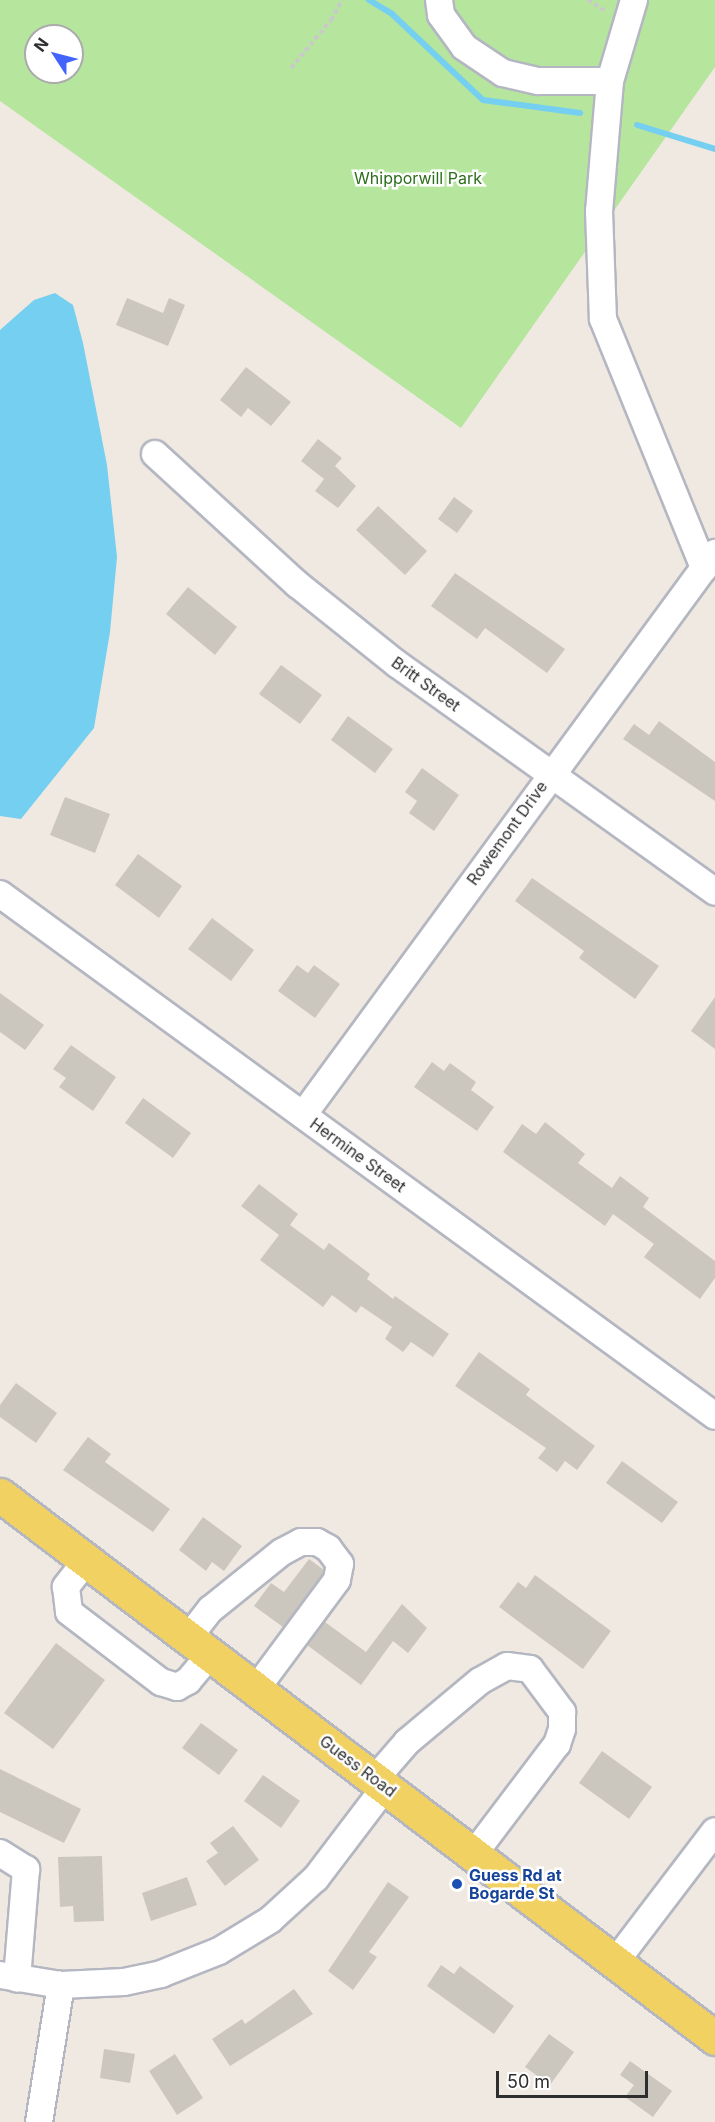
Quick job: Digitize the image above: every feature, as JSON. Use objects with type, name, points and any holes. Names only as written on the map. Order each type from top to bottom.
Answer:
[{"type":"main road","name":"Guess Road","points":[[0,1495],[715,2038]]},
{"type":"street","points":[[439,0],[441,15],[464,47],[503,73],[538,81],[610,81]]},
{"type":"street","points":[[634,0],[610,81],[599,211],[603,319],[709,560]]},
{"type":"street","name":"Britt Street","points":[[155,454],[297,584],[397,664],[715,891]]},
{"type":"street","name":"Rowemont Drive","points":[[303,1115],[550,774],[709,560]]},
{"type":"street","name":"Hermine Street","points":[[0,894],[715,1416]]},
{"type":"street","points":[[86,1561],[66,1587],[64,1602],[69,1612],[161,1682],[177,1687],[188,1681],[211,1609],[282,1552],[301,1542],[317,1542],[328,1548],[340,1564],[337,1580],[256,1689]]},
{"type":"street","points":[[0,1852],[26,1869],[9,1977],[61,1985],[124,1982],[161,1974],[199,1960],[256,1930],[316,1878],[407,1742],[480,1681],[507,1665],[530,1669],[562,1712],[562,1729],[557,1744],[473,1855]]},
{"type":"street","points":[[616,1961],[715,1831]]},
{"type":"street","points":[[39,2122],[61,1985]]},
{"type":"path","points":[[291,68],[331,20],[341,1]]},
{"type":"green space","name":"Whipporwill Park","points":[[0,0],[715,0],[715,67],[461,428],[0,101]]},
{"type":"water","points":[[55,293],[73,305],[83,343],[107,465],[117,557],[110,632],[94,728],[21,819],[0,816],[0,330],[34,300]]},
{"type":"building","points":[[127,298],[163,313],[169,298],[185,305],[168,346],[116,325]]},
{"type":"building","points":[[246,367],[291,402],[271,426],[248,408],[241,417],[220,400]]},
{"type":"building","points":[[318,439],[342,458],[335,466],[356,486],[338,508],[315,491],[324,479],[301,461]]},
{"type":"building","points":[[454,497],[473,511],[457,533],[438,519]]},
{"type":"building","points":[[378,506],[427,551],[405,575],[356,530]]},
{"type":"building","points":[[455,573],[565,649],[547,673],[485,628],[477,639],[431,606]]},
{"type":"building","points":[[188,587],[237,627],[215,655],[166,614]]},
{"type":"building","points":[[281,665],[322,695],[300,724],[259,694]]},
{"type":"building","points":[[348,716],[393,749],[375,773],[331,740]]},
{"type":"building","points":[[659,721],[715,762],[715,801],[623,739],[634,724],[649,735]]},
{"type":"building","points":[[422,768],[459,795],[434,831],[409,813],[417,801],[405,792]]},
{"type":"building","points":[[65,797],[110,814],[95,853],[50,835]]},
{"type":"building","points":[[138,854],[182,886],[159,918],[115,885]]},
{"type":"building","points":[[532,878],[659,966],[635,999],[579,958],[584,951],[515,901]]},
{"type":"building","points":[[212,918],[254,950],[231,981],[188,949]]},
{"type":"building","points":[[297,965],[308,973],[314,965],[340,984],[315,1018],[278,991]]},
{"type":"building","points":[[0,993],[44,1025],[25,1050],[0,1032]]},
{"type":"building","points":[[715,997],[715,1049],[691,1031]]},
{"type":"building","points":[[71,1045],[116,1077],[93,1111],[59,1087],[66,1078],[53,1069]]},
{"type":"building","points":[[432,1062],[444,1071],[450,1063],[476,1082],[471,1090],[494,1107],[477,1131],[414,1087]]},
{"type":"building","points":[[143,1098],[191,1133],[173,1158],[125,1123]]},
{"type":"building","points":[[545,1122],[585,1154],[578,1163],[612,1188],[620,1176],[649,1198],[643,1207],[715,1261],[715,1278],[700,1299],[644,1257],[654,1244],[613,1214],[605,1226],[503,1152],[522,1124],[536,1134]]},
{"type":"building","points":[[259,1184],[298,1214],[290,1225],[324,1250],[329,1243],[370,1274],[367,1279],[393,1299],[395,1296],[449,1334],[433,1357],[411,1342],[403,1352],[385,1339],[392,1327],[361,1306],[356,1313],[332,1295],[323,1307],[260,1260],[279,1235],[241,1206]]},
{"type":"building","points":[[479,1352],[530,1389],[526,1395],[595,1446],[577,1470],[565,1461],[557,1472],[538,1458],[546,1448],[455,1386]]},
{"type":"building","points":[[16,1383],[57,1413],[36,1443],[0,1417],[0,1405]]},
{"type":"building","points":[[88,1437],[111,1454],[105,1462],[170,1509],[153,1532],[63,1470]]},
{"type":"building","points":[[622,1461],[678,1502],[662,1523],[606,1483]]},
{"type":"building","points":[[203,1517],[242,1546],[224,1571],[212,1562],[206,1571],[179,1550]]},
{"type":"building","points":[[309,1559],[324,1570],[323,1574],[283,1627],[254,1606],[271,1583],[284,1592]]},
{"type":"building","points":[[535,1575],[611,1631],[583,1669],[499,1607],[518,1582],[526,1588]]},
{"type":"building","points":[[402,1604],[427,1628],[408,1653],[393,1641],[361,1685],[307,1645],[325,1622],[366,1652]]},
{"type":"building","points":[[56,1643],[105,1680],[53,1749],[4,1713]]},
{"type":"building","points":[[201,1723],[238,1750],[219,1775],[182,1748]]},
{"type":"building","points":[[602,1751],[652,1787],[629,1819],[579,1783]]},
{"type":"building","points":[[0,1769],[81,1809],[64,1843],[0,1812]]},
{"type":"building","points":[[263,1775],[300,1801],[281,1828],[244,1801]]},
{"type":"building","points":[[233,1826],[259,1860],[225,1886],[206,1861],[218,1853],[210,1843]]},
{"type":"building","points":[[102,1856],[104,1921],[74,1922],[73,1906],[60,1907],[58,1857]]},
{"type":"building","points":[[187,1877],[197,1905],[151,1921],[142,1893]]},
{"type":"building","points":[[388,1882],[409,1897],[369,1952],[377,1957],[353,1990],[328,1971]]},
{"type":"building","points":[[441,1965],[454,1974],[460,1966],[514,2006],[494,2034],[427,1986]]},
{"type":"building","points":[[294,1989],[313,2014],[230,2066],[212,2039],[242,2019],[245,2024]]},
{"type":"building","points":[[549,2034],[574,2052],[550,2085],[525,2067]]},
{"type":"building","points":[[104,2049],[135,2054],[130,2083],[100,2078]]},
{"type":"building","points":[[175,2054],[203,2098],[177,2115],[149,2071]]},
{"type":"building","points":[[630,2061],[672,2091],[653,2117],[625,2097],[634,2085],[620,2075]]},
{"type":"waterway","points":[[369,0],[392,14],[483,100],[580,113]]},
{"type":"waterway","points":[[637,125],[715,149]]},
{"type":"place","name":"Guess Rd at Bogarde St","points":[[457,1884]]}]
